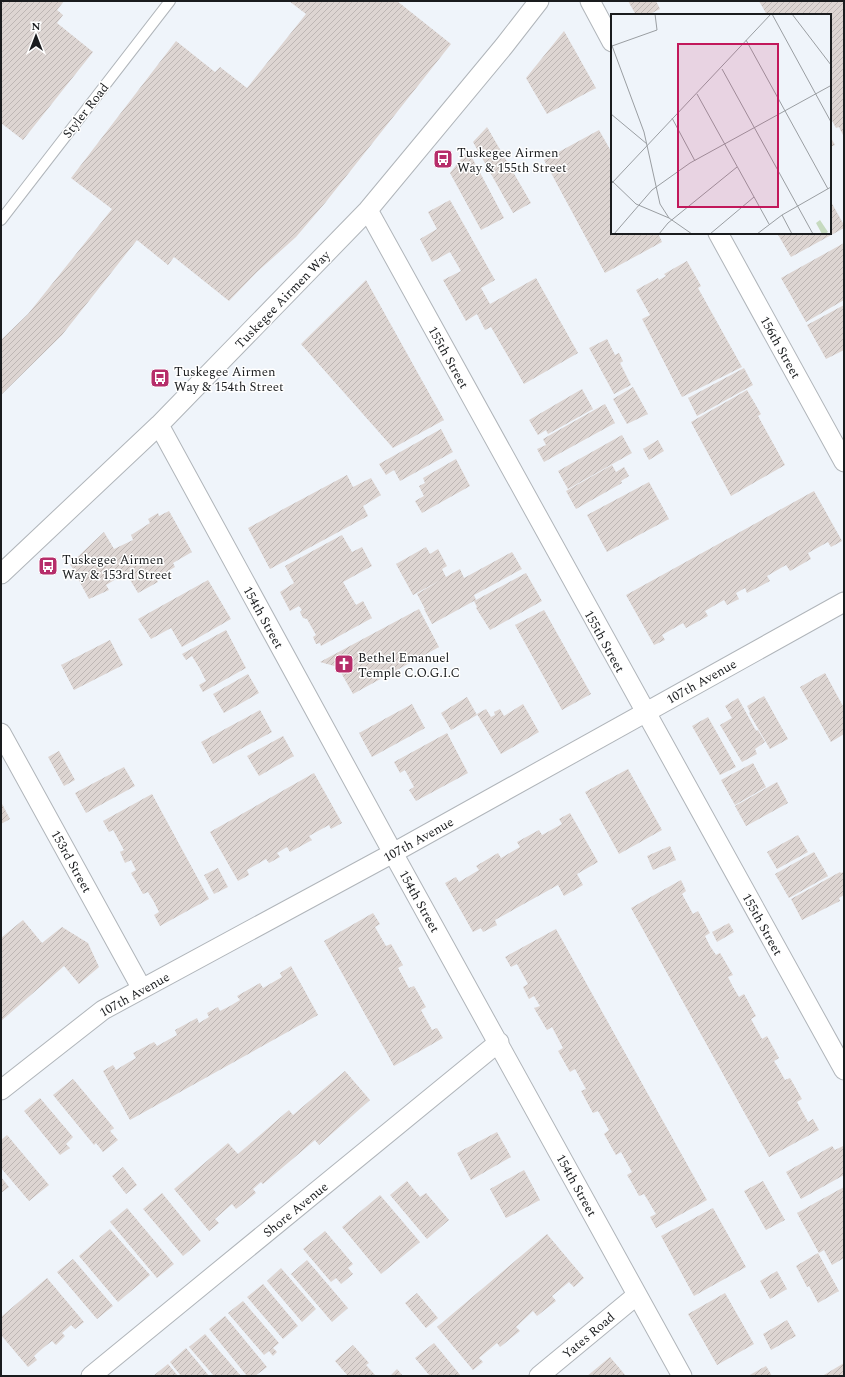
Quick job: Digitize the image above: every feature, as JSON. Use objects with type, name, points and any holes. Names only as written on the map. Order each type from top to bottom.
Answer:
[{"type":"street","name":"Tuskegee Airmen Way","points":[[1,574],[159,426],[368,210],[504,46],[539,1]]},
{"type":"street","points":[[590,1],[611,40]]},
{"type":"street","name":"155th Street","points":[[368,210],[844,1070]]},
{"type":"street","name":"156th Street","points":[[719,234],[844,462]]},
{"type":"street","name":"154th Street","points":[[159,426],[682,1376]]},
{"type":"street","name":"107th Avenue","points":[[1,1090],[102,1010],[393,853],[844,602]]},
{"type":"street","name":"153rd Street","points":[[1,733],[142,989]]},
{"type":"street","name":"Shore Avenue","points":[[91,1376],[499,1042]]},
{"type":"street","name":"Yates Road","points":[[539,1376],[637,1295]]},
{"type":"lane","name":"Styler Road","points":[[1,220],[170,1]]},
{"type":"building","points":[[1,1],[64,1],[57,10],[63,15],[57,23],[93,52],[23,140],[1,123]]},
{"type":"building","points":[[289,1],[397,1],[451,44],[325,203],[296,237],[257,272],[229,301],[174,257],[168,265],[137,240],[62,335],[1,395],[1,340],[28,314],[112,209],[71,178],[176,41],[215,72],[220,67],[247,88],[306,14]]},
{"type":"building","points":[[628,1],[656,1],[660,9],[650,14],[635,14]]},
{"type":"building","points":[[759,1],[844,1],[844,137],[839,127],[836,128],[831,119],[831,14],[766,14]]},
{"type":"building","points":[[564,31],[596,88],[547,114],[526,78]]},
{"type":"building","points":[[487,127],[531,203],[513,213],[473,142]]},
{"type":"building","points":[[599,130],[611,151],[611,234],[658,234],[662,242],[605,273],[544,160]]},
{"type":"building","points":[[831,138],[835,145],[831,147]]},
{"type":"building","points":[[468,150],[504,218],[481,230],[450,173]]},
{"type":"building","points":[[450,200],[495,280],[481,288],[490,304],[536,278],[578,353],[524,384],[491,327],[485,330],[477,314],[466,321],[443,280],[461,271],[450,252],[432,262],[420,239],[437,229],[428,212]]},
{"type":"building","points":[[831,202],[844,225],[844,228],[791,257],[778,234],[831,234]]},
{"type":"building","points":[[844,243],[844,300],[806,322],[781,278]]},
{"type":"building","points":[[687,261],[701,286],[698,288],[742,367],[682,397],[642,319],[650,315],[636,290],[658,278],[659,280],[666,276],[664,274]]},
{"type":"building","points":[[366,280],[444,420],[393,448],[301,344]]},
{"type":"building","points":[[844,305],[844,350],[826,359],[807,325]]},
{"type":"building","points":[[607,339],[615,355],[619,353],[623,361],[620,363],[631,385],[614,394],[589,348]]},
{"type":"building","points":[[744,368],[753,385],[697,416],[688,398]]},
{"type":"building","points":[[633,387],[648,414],[627,424],[613,399]]},
{"type":"building","points":[[582,389],[593,409],[548,434],[546,430],[538,435],[529,420]]},
{"type":"building","points":[[747,390],[761,414],[758,416],[785,465],[731,496],[691,422]]},
{"type":"building","points":[[605,404],[615,423],[544,462],[537,449],[546,445],[543,439]]},
{"type":"building","points":[[441,429],[453,452],[400,481],[394,470],[386,475],[379,464]]},
{"type":"building","points":[[622,435],[632,453],[568,489],[558,471]]},
{"type":"building","points":[[658,440],[664,451],[649,460],[643,449]]},
{"type":"building","points":[[456,459],[470,486],[422,513],[415,501],[424,496],[419,486],[425,483],[423,478]]},
{"type":"building","points":[[612,465],[616,472],[624,467],[629,476],[621,481],[622,483],[576,509],[566,491]]},
{"type":"building","points":[[347,475],[353,487],[371,478],[381,495],[363,506],[368,516],[270,569],[248,528]]},
{"type":"building","points":[[649,482],[669,519],[607,552],[587,515]]},
{"type":"building","points":[[814,491],[842,541],[831,547],[828,542],[808,553],[811,559],[790,571],[786,565],[767,576],[770,581],[747,593],[745,588],[736,593],[739,599],[727,605],[724,600],[705,611],[708,616],[686,628],[683,623],[662,635],[665,640],[654,645],[626,595]]},
{"type":"building","points":[[169,511],[192,552],[173,563],[175,567],[156,578],[158,582],[138,593],[126,573],[106,585],[109,590],[89,599],[70,564],[104,532],[114,549],[133,540],[131,535],[150,523],[148,519],[158,513],[159,516]]},
{"type":"building","points":[[342,535],[352,552],[362,547],[372,566],[343,582],[356,605],[363,601],[372,618],[321,646],[320,643],[316,644],[313,637],[316,635],[307,619],[303,618],[300,612],[302,610],[299,606],[290,611],[280,592],[294,583],[285,566]]},
{"type":"building","points":[[426,547],[430,554],[438,549],[447,566],[442,569],[446,577],[460,569],[464,578],[512,552],[522,569],[474,595],[476,600],[526,573],[542,601],[490,630],[476,608],[477,607],[474,601],[432,624],[417,594],[441,580],[413,595],[396,564]]},
{"type":"building","points":[[208,580],[231,619],[182,647],[171,628],[151,639],[138,619]]},
{"type":"building","points":[[419,609],[439,647],[353,694],[338,667],[320,662]]},
{"type":"building","points":[[544,610],[591,694],[562,710],[515,625]]},
{"type":"building","points":[[226,630],[246,668],[203,692],[199,685],[206,681],[200,669],[192,656],[186,660],[182,654]]},
{"type":"building","points":[[110,640],[123,665],[74,690],[61,665]]},
{"type":"building","points":[[825,673],[844,708],[844,734],[831,742],[800,687]]},
{"type":"building","points":[[248,674],[259,693],[224,713],[213,694]]},
{"type":"building","points":[[764,696],[788,739],[770,749],[749,713],[750,712],[747,706]]},
{"type":"building","points":[[467,697],[477,715],[451,730],[441,713]]},
{"type":"building","points":[[738,698],[755,729],[757,731],[758,730],[765,742],[755,749],[757,754],[742,762],[720,725],[732,718],[725,706]]},
{"type":"building","points":[[412,704],[425,728],[372,757],[359,733]]},
{"type":"building","points":[[523,704],[539,732],[501,754],[477,714],[486,709],[491,717],[495,715],[494,712],[500,709],[504,716]]},
{"type":"building","points":[[260,710],[272,732],[213,764],[201,742]]},
{"type":"building","points":[[708,717],[736,767],[720,775],[692,726]]},
{"type":"building","points":[[447,733],[468,773],[416,801],[409,790],[414,787],[405,770],[400,773],[394,762]]},
{"type":"building","points":[[283,736],[294,756],[259,776],[247,756]]},
{"type":"building","points":[[59,751],[75,780],[64,786],[48,757]]},
{"type":"building","points":[[753,763],[766,787],[735,805],[721,780]]},
{"type":"building","points":[[124,767],[135,786],[86,813],[75,793]]},
{"type":"building","points":[[628,769],[662,830],[619,854],[585,792]]},
{"type":"building","points":[[314,773],[342,823],[331,829],[329,825],[309,836],[312,840],[290,852],[287,847],[277,853],[280,857],[269,863],[266,859],[247,870],[249,875],[238,881],[210,832]]},
{"type":"building","points":[[777,782],[788,803],[746,826],[735,806]]},
{"type":"building","points":[[152,794],[209,899],[160,926],[154,915],[159,912],[154,902],[148,892],[143,894],[131,873],[136,870],[131,860],[125,863],[120,852],[124,850],[113,830],[109,832],[103,821]]},
{"type":"building","points":[[1,802],[10,819],[1,824]]},
{"type":"building","points":[[570,813],[598,862],[577,874],[583,885],[564,896],[558,885],[495,920],[497,925],[483,932],[481,928],[473,932],[445,883],[456,877],[459,882],[479,870],[476,866],[498,853],[501,858],[520,847],[517,842],[539,830],[542,835],[562,824],[559,819]]},
{"type":"building","points":[[798,835],[808,852],[777,869],[767,852]]},
{"type":"building","points":[[670,846],[676,860],[653,870],[647,856]]},
{"type":"building","points":[[814,852],[828,876],[789,898],[775,874]]},
{"type":"building","points":[[218,868],[228,887],[214,894],[204,875]]},
{"type":"building","points":[[840,872],[844,872],[844,895],[839,898],[840,901],[802,920],[791,899]]},
{"type":"building","points":[[681,880],[686,891],[682,894],[693,914],[698,911],[710,933],[705,936],[710,946],[716,955],[720,953],[733,975],[728,977],[739,997],[744,994],[756,1016],[751,1019],[762,1039],[767,1036],[779,1058],[774,1061],[785,1080],[790,1078],[802,1099],[797,1102],[808,1122],[813,1119],[819,1130],[769,1157],[631,908]]},
{"type":"building","points":[[373,913],[380,924],[375,927],[386,946],[391,944],[403,965],[398,968],[409,988],[414,986],[426,1007],[421,1010],[432,1030],[437,1028],[443,1038],[394,1066],[324,941]]},
{"type":"building","points":[[23,920],[42,943],[62,927],[88,943],[99,967],[79,984],[64,966],[1,1021],[1,938]]},
{"type":"building","points":[[729,923],[734,932],[717,942],[712,932]]},
{"type":"building","points":[[556,929],[707,1200],[656,1228],[650,1217],[656,1214],[644,1194],[639,1196],[627,1175],[632,1172],[621,1152],[616,1155],[604,1134],[609,1130],[598,1111],[593,1113],[581,1091],[586,1089],[575,1069],[570,1072],[558,1051],[563,1048],[552,1027],[547,1030],[534,1008],[540,1006],[534,996],[529,999],[523,987],[528,984],[517,964],[511,967],[505,957]]},
{"type":"building","points":[[291,966],[318,1015],[130,1120],[103,1071],[113,1065],[116,1070],[136,1058],[133,1053],[154,1042],[157,1046],[177,1035],[175,1030],[197,1018],[199,1023],[209,1017],[207,1013],[218,1007],[220,1011],[230,1006],[240,1000],[237,996],[260,983],[263,988],[282,977],[280,973]]},
{"type":"building","points":[[345,1071],[370,1100],[319,1145],[315,1140],[263,1184],[261,1182],[253,1189],[256,1193],[236,1209],[232,1204],[215,1219],[219,1223],[209,1231],[174,1189],[228,1143],[238,1154],[289,1110],[293,1115]]},
{"type":"building","points":[[73,1079],[114,1128],[110,1131],[118,1140],[103,1152],[96,1143],[94,1145],[53,1095]]},
{"type":"building","points":[[40,1098],[73,1137],[66,1144],[70,1148],[60,1155],[24,1111]]},
{"type":"building","points":[[497,1132],[511,1157],[471,1180],[457,1153]]},
{"type":"building","points":[[7,1135],[49,1185],[29,1201],[1,1168],[1,1140]]},
{"type":"building","points":[[832,1146],[835,1150],[843,1146],[844,1148],[844,1175],[801,1199],[786,1172]]},
{"type":"building","points":[[123,1167],[137,1185],[126,1194],[112,1176]]},
{"type":"building","points":[[524,1170],[540,1200],[506,1218],[490,1189]]},
{"type":"building","points":[[1,1177],[9,1187],[1,1193]]},
{"type":"building","points":[[407,1181],[420,1197],[426,1193],[449,1220],[427,1239],[390,1195]]},
{"type":"building","points":[[763,1181],[785,1220],[766,1230],[744,1191]]},
{"type":"building","points":[[844,1187],[844,1258],[832,1265],[824,1250],[819,1253],[797,1213]]},
{"type":"building","points":[[162,1193],[201,1241],[183,1256],[143,1209]]},
{"type":"building","points":[[380,1195],[420,1242],[381,1274],[342,1227]]},
{"type":"building","points":[[127,1208],[174,1264],[157,1278],[110,1222]]},
{"type":"building","points":[[713,1208],[746,1267],[694,1296],[661,1236]]},
{"type":"building","points":[[110,1229],[150,1275],[118,1302],[79,1256]]},
{"type":"building","points":[[325,1231],[353,1264],[348,1268],[353,1274],[341,1284],[336,1278],[331,1282],[303,1249]]},
{"type":"building","points":[[547,1234],[584,1278],[574,1287],[569,1282],[552,1296],[556,1301],[537,1316],[533,1311],[516,1327],[520,1331],[500,1347],[497,1343],[479,1358],[483,1362],[473,1370],[437,1327]]},
{"type":"building","points":[[818,1253],[839,1291],[818,1303],[809,1286],[807,1287],[796,1266]]},
{"type":"building","points":[[73,1259],[113,1306],[97,1319],[57,1272]]},
{"type":"building","points":[[307,1260],[348,1308],[332,1322],[291,1274]]},
{"type":"building","points":[[281,1268],[316,1309],[302,1322],[267,1281]]},
{"type":"building","points":[[777,1271],[787,1289],[770,1299],[760,1281]]},
{"type":"building","points":[[47,1278],[84,1322],[75,1329],[71,1325],[62,1333],[65,1336],[56,1345],[52,1341],[43,1348],[34,1356],[37,1360],[28,1367],[1,1335],[1,1317]]},
{"type":"building","points":[[263,1284],[298,1326],[283,1339],[247,1297]]},
{"type":"building","points":[[417,1293],[438,1318],[426,1328],[405,1303]]},
{"type":"building","points":[[725,1293],[754,1344],[717,1365],[688,1314]]},
{"type":"building","points":[[243,1301],[279,1343],[273,1348],[277,1352],[273,1356],[269,1351],[264,1355],[228,1313]]},
{"type":"building","points":[[225,1316],[267,1367],[255,1376],[247,1376],[209,1329]]},
{"type":"building","points":[[787,1320],[796,1336],[771,1350],[763,1334]]},
{"type":"building","points":[[205,1334],[241,1376],[214,1376],[189,1347]]},
{"type":"building","points":[[434,1343],[461,1376],[430,1376],[415,1358]]},
{"type":"building","points":[[353,1345],[369,1363],[366,1365],[376,1376],[348,1376],[335,1361]]},
{"type":"building","points":[[186,1348],[209,1376],[181,1376],[170,1362]]},
{"type":"building","points":[[610,1357],[626,1376],[587,1376],[592,1372]]},
{"type":"building","points":[[844,1363],[844,1376],[822,1376],[829,1372]]},
{"type":"building","points":[[168,1364],[178,1376],[153,1376]]},
{"type":"building","points":[[766,1366],[772,1376],[748,1376]]},
{"type":"building","points":[[397,1369],[403,1376],[390,1376]]},
{"type":"place","name":"Tuskegee Airmen Way & 155th Street","points":[[443,159]]},
{"type":"place","name":"Tuskegee Airmen Way & 154th Street","points":[[160,378]]},
{"type":"place","name":"Tuskegee Airmen Way & 153rd Street","points":[[48,566]]},
{"type":"place","name":"Bethel Emanuel Temple C.O.G.I.C","points":[[344,664]]}]
